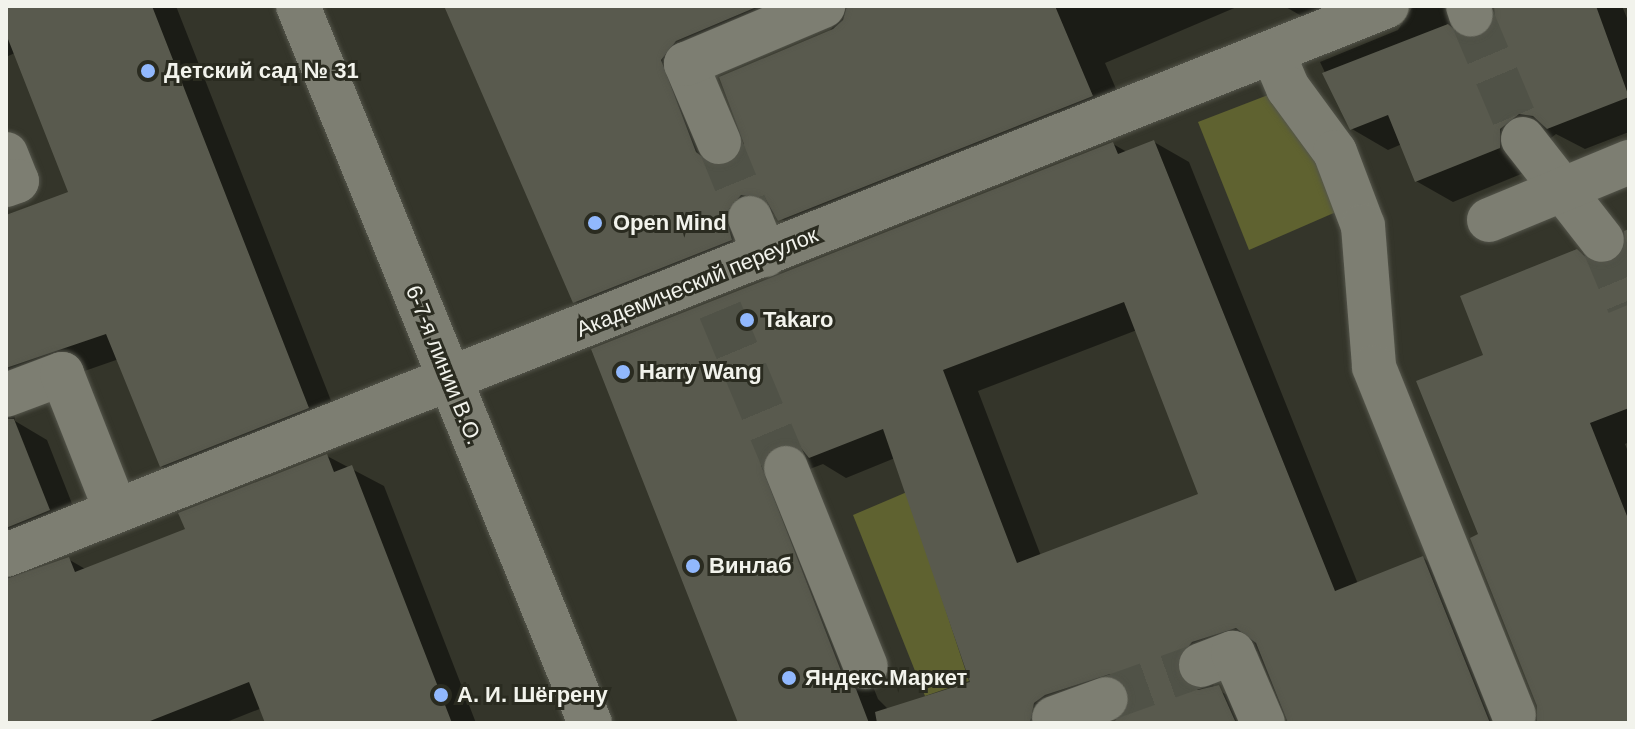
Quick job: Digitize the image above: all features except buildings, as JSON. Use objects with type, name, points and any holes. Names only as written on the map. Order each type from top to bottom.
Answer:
[{"type":"street","name":"6-7-я линии В.О.","points":[[298,6],[590,723]]},
{"type":"street","points":[[719,142],[686,64],[823,6]]},
{"type":"street","name":"Академический переулок","points":[[6,555],[450,380],[713,294],[757,236],[907,217],[1273,53],[1387,6]]},
{"type":"street","points":[[1273,53],[1288,88],[1335,152],[1363,226],[1374,367],[1514,715]]},
{"type":"street","points":[[1523,139],[1602,240]]},
{"type":"street","points":[[6,154],[17,181],[6,185]]},
{"type":"street","points":[[1489,220],[1629,162]]},
{"type":"street","points":[[6,395],[62,374],[116,511]]},
{"type":"street","points":[[786,468],[866,667]]},
{"type":"street","points":[[1201,665],[1233,653],[1263,723]]},
{"type":"street","points":[[1054,718],[1106,699]]},
{"type":"green space","points":[[1268,95],[1319,167],[1336,212],[1249,250],[1198,122]]},
{"type":"green space","points":[[907,492],[969,681],[925,696],[853,515]]},
{"type":"tunnel","points":[[1471,15],[1523,139]]},
{"type":"tunnel","points":[[719,142],[750,218]]},
{"type":"tunnel","points":[[1602,240],[1629,305]]},
{"type":"tunnel","points":[[720,310],[786,468]]},
{"type":"tunnel","points":[[1106,699],[1201,665]]},
{"type":"place","name":"Детский сад № 31","points":[[148,71]]},
{"type":"place","name":"Open Mind","points":[[595,223]]},
{"type":"place","name":"Takaro","points":[[747,320]]},
{"type":"place","name":"Harry Wang","points":[[623,372]]},
{"type":"place","name":"Винлаб","points":[[693,566]]},
{"type":"place","name":"Яндекс.Маркет","points":[[789,678]]},
{"type":"place","name":"А. И. Шёгрену","points":[[441,695]]}]
